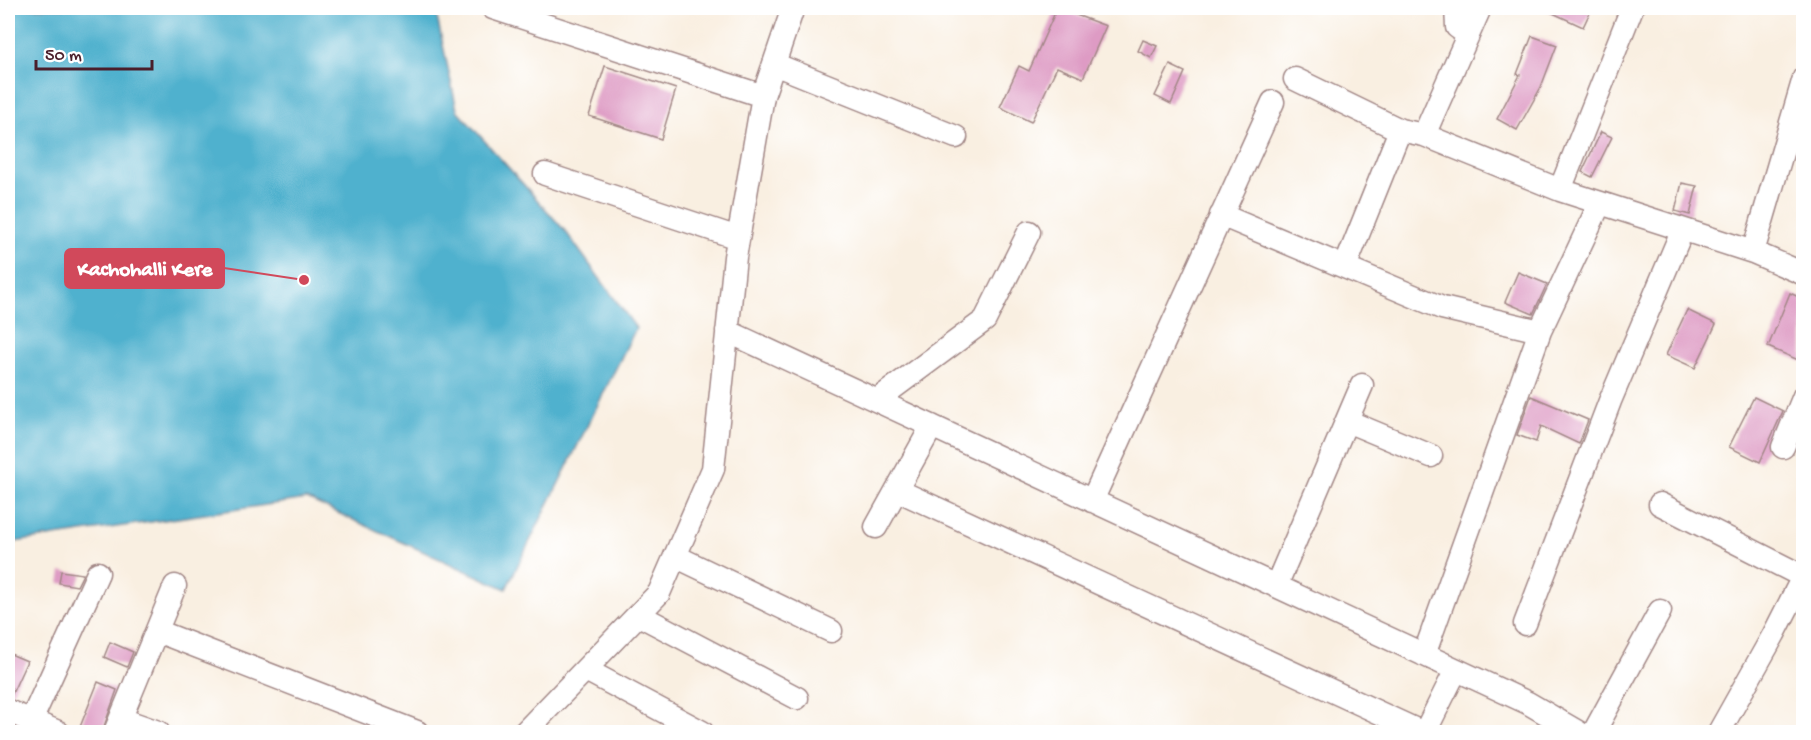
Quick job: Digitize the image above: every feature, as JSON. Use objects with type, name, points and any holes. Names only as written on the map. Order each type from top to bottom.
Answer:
[{"type":"street","points":[[493,8],[763,96]]},
{"type":"street","points":[[537,730],[586,670],[659,593],[713,470],[738,238],[763,96],[793,8]]},
{"type":"street","points":[[1456,8],[1456,27],[1468,35]]},
{"type":"street","points":[[1424,135],[1480,8]]},
{"type":"street","points":[[1560,190],[1632,8]]},
{"type":"street","points":[[774,64],[956,137]]},
{"type":"street","points":[[1753,252],[1803,78]]},
{"type":"street","points":[[1295,79],[1400,130],[1424,135],[1560,190],[1753,252],[1803,274]]},
{"type":"street","points":[[1092,501],[1273,102]]},
{"type":"street","points":[[1345,267],[1400,130]]},
{"type":"street","points":[[545,174],[738,238]]},
{"type":"street","points":[[1424,655],[1540,331],[1600,203]]},
{"type":"street","points":[[1221,215],[1442,308],[1540,331]]},
{"type":"street","points":[[1525,624],[1610,401],[1682,231]]},
{"type":"street","points":[[877,400],[985,320],[1029,232]]},
{"type":"street","points":[[727,331],[1528,703],[1578,732]]},
{"type":"street","points":[[1276,586],[1362,386]]},
{"type":"street","points":[[1783,447],[1803,396]]},
{"type":"street","points":[[1347,421],[1431,456]]},
{"type":"street","points":[[876,527],[932,426]]},
{"type":"street","points":[[897,490],[1423,732],[1456,670]]},
{"type":"street","points":[[1660,504],[1803,577],[1719,732]]},
{"type":"street","points":[[675,556],[831,631]]},
{"type":"street","points":[[58,732],[15,717],[98,573]]},
{"type":"street","points":[[158,732],[118,726],[175,586]]},
{"type":"street","points":[[1594,732],[1659,611]]},
{"type":"street","points":[[639,615],[797,698]]},
{"type":"street","points":[[157,631],[417,732]]},
{"type":"street","points":[[586,670],[702,732]]},
{"type":"water","points":[[8,8],[435,8],[457,110],[566,232],[636,328],[506,589],[307,499],[8,543]]},
{"type":"building","points":[[1057,8],[1106,26],[1083,78],[1057,67],[1031,122],[1000,107],[1019,66],[1029,71]]},
{"type":"building","points":[[1542,8],[1592,8],[1583,27]]},
{"type":"building","points":[[1532,36],[1557,45],[1541,87],[1517,130],[1497,119],[1520,75],[1517,74]]},
{"type":"building","points":[[1143,40],[1157,46],[1151,58],[1138,51]]},
{"type":"building","points":[[1170,65],[1185,72],[1171,104],[1155,96]]},
{"type":"building","points":[[605,66],[676,89],[661,139],[589,116]]},
{"type":"building","points":[[1601,132],[1612,137],[1592,177],[1582,172]]},
{"type":"building","points":[[1682,183],[1697,186],[1690,215],[1675,211]]},
{"type":"building","points":[[1518,272],[1547,284],[1533,314],[1505,302]]},
{"type":"building","points":[[1790,293],[1803,299],[1803,362],[1768,347]]},
{"type":"building","points":[[1687,310],[1716,324],[1695,368],[1666,355]]},
{"type":"building","points":[[1531,396],[1588,420],[1579,444],[1541,426],[1536,442],[1517,435]]},
{"type":"building","points":[[1754,397],[1783,411],[1760,462],[1729,447]]},
{"type":"building","points":[[61,571],[83,574],[77,586],[59,583]]},
{"type":"building","points":[[110,642],[133,652],[127,667],[104,657]]},
{"type":"building","points":[[8,653],[27,661],[10,698],[8,698]]},
{"type":"building","points":[[98,682],[117,690],[102,732],[78,732]]},
{"type":"place","name":"Kachohalli Kere","points":[[304,280]]}]
